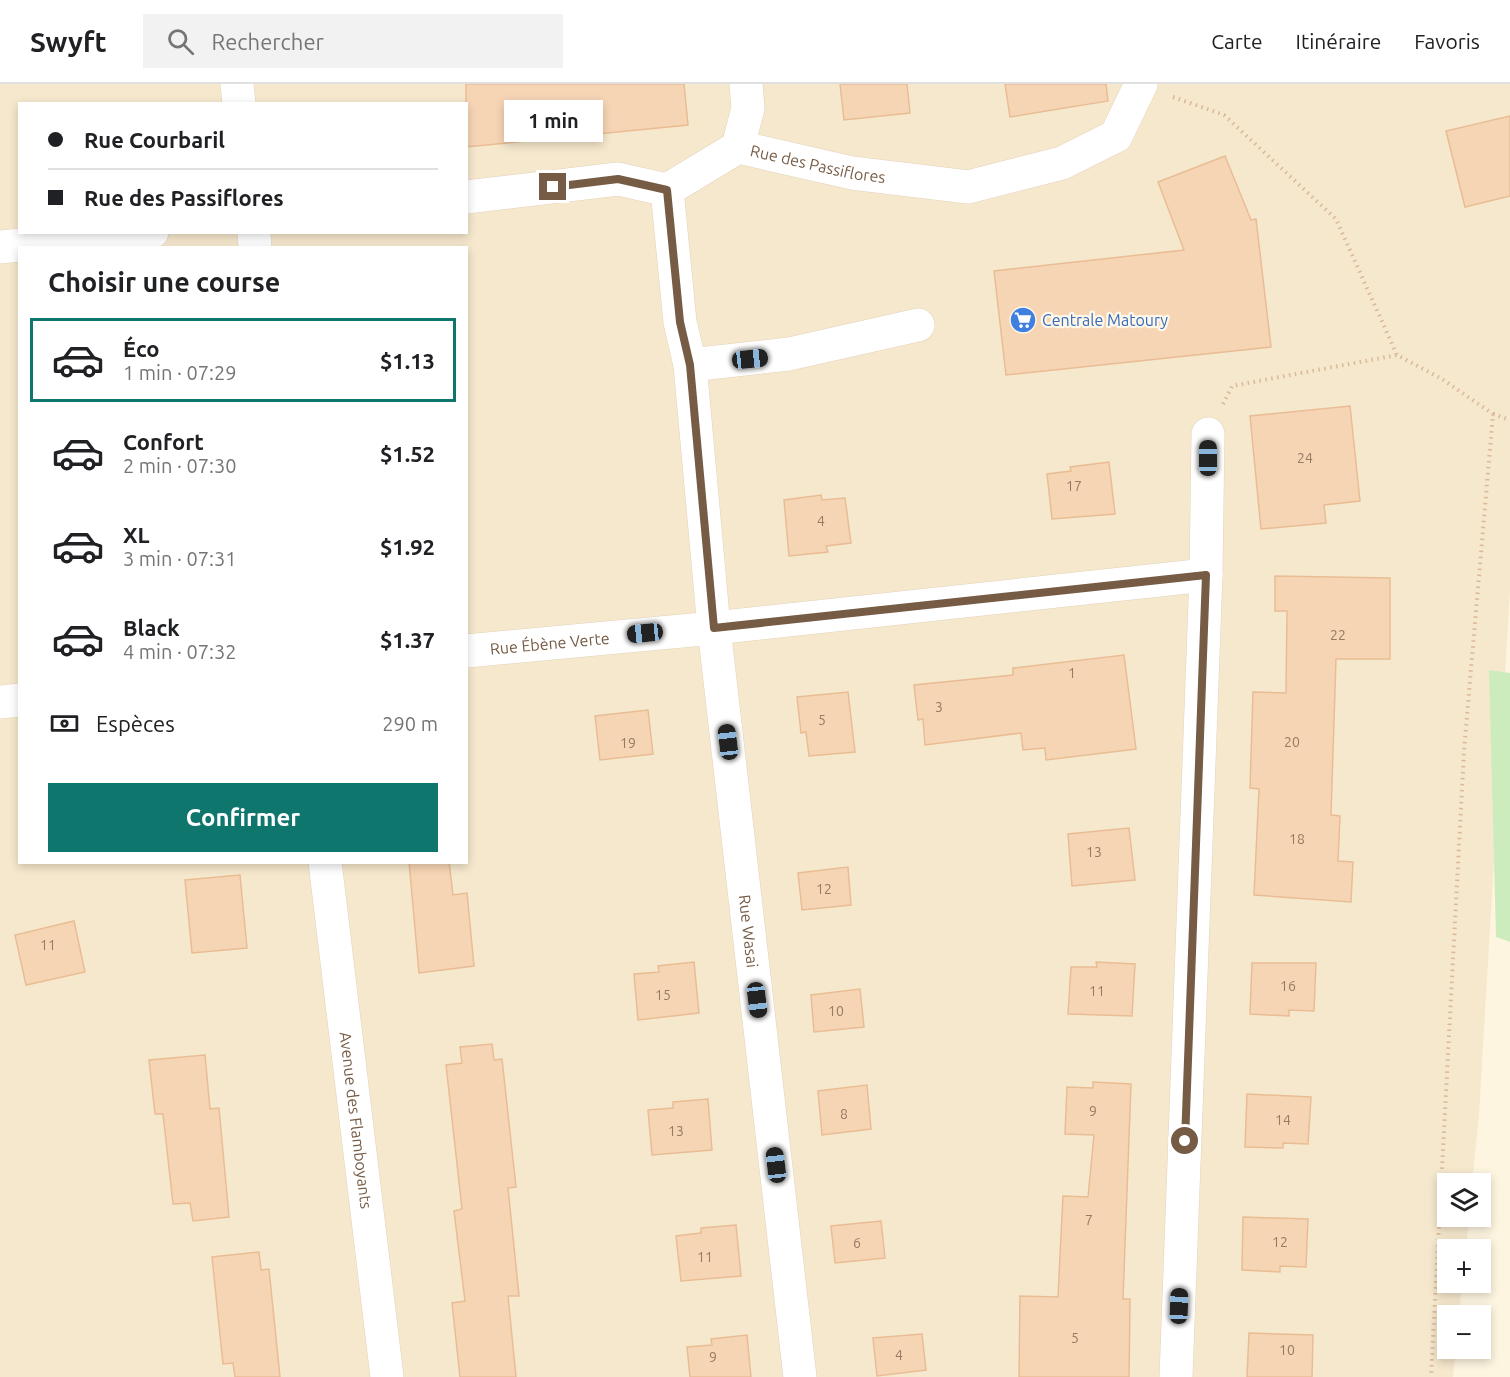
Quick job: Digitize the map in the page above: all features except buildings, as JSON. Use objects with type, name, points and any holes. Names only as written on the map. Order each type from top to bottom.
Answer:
[{"type":"street","points":[[237,84],[239,102]]},
{"type":"street","points":[[738,147],[748,108],[746,84]]},
{"type":"street","name":"Rue des Passiflores","points":[[667,190],[738,147],[852,173],[968,187],[1062,163],[1116,136],[1141,85]]},
{"type":"street","points":[[468,197],[618,179],[667,190]]},
{"type":"street","name":"Rue Wasai","points":[[667,190],[680,322],[690,365],[714,628],[800,1377]]},
{"type":"street","points":[[0,247],[132,234]]},
{"type":"street","points":[[690,365],[789,354],[918,325]]},
{"type":"street","points":[[1176,1377],[1206,575],[1208,434]]},
{"type":"street","name":"Rue Ébène Verte","points":[[468,651],[714,628],[1206,575]]},
{"type":"street","points":[[0,702],[18,700]]},
{"type":"street","name":"Avenue des Flamboyants","points":[[325,864],[387,1377]]},
{"type":"path","points":[[1141,85],[1224,115],[1336,219],[1397,355]]},
{"type":"path","points":[[1208,434],[1232,386],[1397,355],[1442,378],[1493,414],[1510,420]]},
{"type":"path","points":[[1431,1377],[1464,751],[1493,414]]},
{"type":"shaded area","points":[[0,84],[1510,84],[1510,589],[1479,1115],[1473,1173],[1437,1173],[1437,1227],[1468,1227],[1467,1239],[1437,1239],[1437,1293],[1461,1293],[1460,1305],[1437,1305],[1437,1359],[1455,1359],[1453,1377],[0,1377]]},
{"type":"green space","points":[[1489,670],[1510,673],[1510,942],[1496,937]]},
{"type":"place","name":"Centrale Matoury","points":[[1023,320]]},
{"type":"route","points":[[553,187],[618,179],[667,190],[680,322],[690,365],[714,628],[1206,575],[1185,1141]]}]
